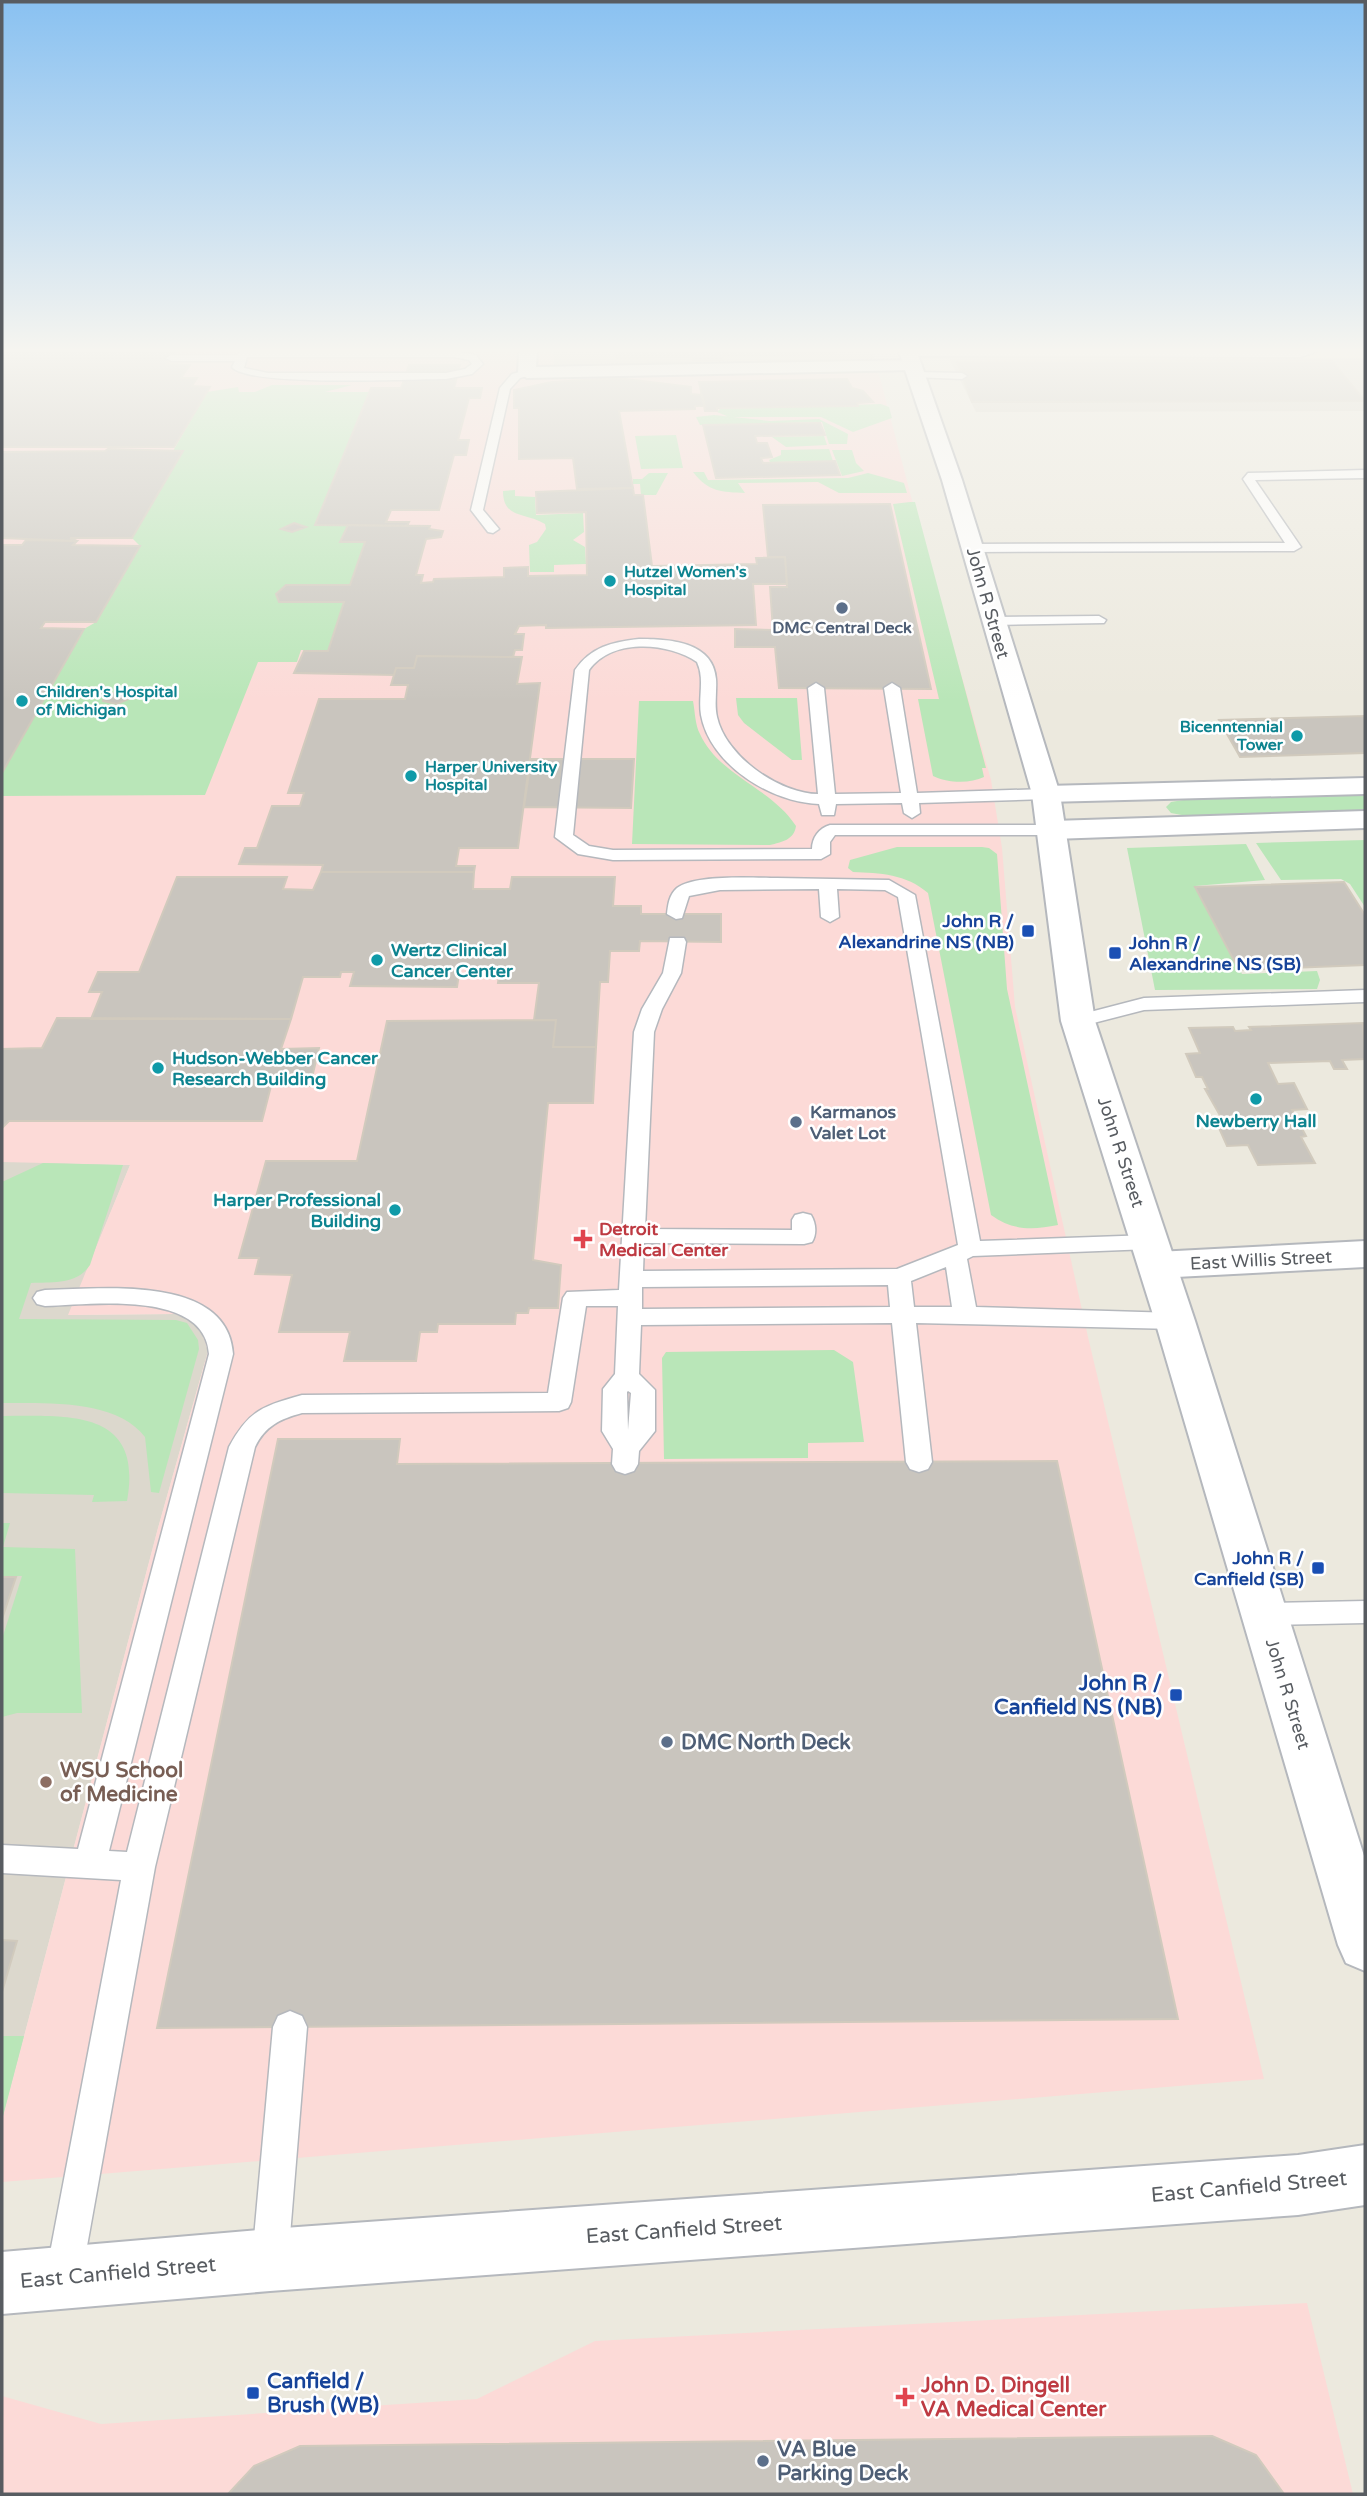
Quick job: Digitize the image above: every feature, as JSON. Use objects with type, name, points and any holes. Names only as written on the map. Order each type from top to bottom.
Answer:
[{"type":"street","name":"John R Street","points":[[946,468],[1046,794],[1078,1021],[1175,1321],[1365,1945]]},
{"type":"street","points":[[1046,794],[1365,786]]},
{"type":"street","points":[[1170,826],[1146,807],[1171,791]]},
{"type":"street","points":[[1053,830],[1365,820]]},
{"type":"street","name":"East Willis Street","points":[[1154,1254],[1365,1254]]},
{"type":"street","name":"East Canfield Street","points":[[2,2283],[270,2260],[1298,2185],[1365,2175]]},
{"type":"lane","points":[[487,468],[477,510],[493,529]]},
{"type":"lane","points":[[972,548],[1294,547],[1249,479],[1260,475],[1365,474]]},
{"type":"lane","points":[[994,621],[1098,620]]},
{"type":"lane","points":[[816,688],[827,798],[830,830],[821,841],[821,854],[613,855],[584,850],[564,837],[582,670],[585,662],[595,654],[626,645],[664,645],[696,654],[705,661],[708,669],[708,714],[711,728],[735,757],[771,788],[785,794],[827,798],[911,799],[1046,794]]},
{"type":"lane","points":[[892,688],[914,830]]},
{"type":"lane","points":[[830,830],[1053,830]]},
{"type":"lane","points":[[828,884],[830,917]]},
{"type":"lane","points":[[676,914],[678,898],[685,890],[697,887],[828,884],[889,886],[906,894],[962,1252],[965,1314]]},
{"type":"lane","points":[[626,1456],[642,1431],[643,1390],[627,1377],[644,1032],[652,1009],[672,973],[677,942]]},
{"type":"lane","points":[[1078,1021],[1144,1004],[1365,996]]},
{"type":"lane","points":[[634,1236],[804,1237],[803,1220]]},
{"type":"lane","points":[[630,1298],[899,1277],[962,1252],[1154,1254]]},
{"type":"lane","points":[[899,1277],[919,1462]]},
{"type":"lane","points":[[45,1298],[114,1297],[161,1301],[191,1308],[220,1338],[221,1354],[90,1864]]},
{"type":"lane","points":[[64,2277],[139,1867],[239,1460],[251,1427],[271,1413],[302,1404],[559,1402],[576,1298],[630,1298],[904,1317],[965,1314],[1091,1316],[1175,1321]]},
{"type":"lane","points":[[1264,1614],[1365,1612]]},
{"type":"lane","points":[[2,1859],[139,1867]]},
{"type":"lane","points":[[270,2260],[290,2027]]},
{"type":"shaded area","name":"Detroit Medical Center","points":[[2,468],[904,468],[991,780],[1002,848],[1015,1007],[1088,1337],[1264,2079],[2,2182],[2,2120],[158,1528],[208,1351],[199,1324],[175,1314],[68,1315],[130,1165],[2,1162]]},
{"type":"shaded area","name":"WSU School of Medicine","points":[[2,1161],[130,1165],[69,1315],[175,1314],[199,1324],[208,1351],[158,1528],[2,2120]]},
{"type":"shaded area","name":"John D. Dingell VA Medical Center","points":[[1307,2303],[1353,2494],[2,2494],[2,2396],[101,2424],[477,2399],[595,2341]]},
{"type":"green space","points":[[172,468],[338,468],[315,524],[348,525],[341,542],[365,542],[350,585],[286,585],[276,594],[279,602],[344,602],[328,651],[301,650],[297,662],[258,662],[205,795],[2,796],[2,773],[84,629],[96,622],[140,546],[132,538]]},
{"type":"green space","points":[[839,468],[861,468],[864,471],[842,476]]},
{"type":"green space","points":[[693,472],[704,472],[708,480],[848,478],[868,473],[904,483],[907,493],[839,493],[818,482],[738,483],[745,493],[729,492],[704,484]]},
{"type":"green space","points":[[649,473],[668,473],[656,495],[641,495],[640,484],[633,484],[633,479],[642,479]]},
{"type":"green space","points":[[515,490],[515,496],[535,497],[536,515],[583,513],[584,532],[573,540],[585,547],[586,564],[554,565],[554,572],[530,572],[529,545],[537,542],[546,529],[545,524],[511,511],[507,506],[503,491]]},
{"type":"green space","points":[[915,502],[986,768],[982,768],[984,777],[972,781],[952,781],[933,776],[918,699],[939,699],[893,504]]},
{"type":"green space","points":[[736,698],[797,698],[802,760],[792,760],[744,723],[738,715]]},
{"type":"green space","points":[[639,701],[693,701],[698,730],[709,748],[732,772],[786,813],[796,826],[793,834],[787,840],[770,845],[632,844]]},
{"type":"green space","points":[[1365,794],[1365,811],[1187,816],[1171,813],[1166,807],[1171,802],[1183,800]]},
{"type":"green space","points":[[1365,840],[1365,907],[1350,884],[1341,879],[1281,880],[1256,843]]},
{"type":"green space","points":[[1246,844],[1265,880],[1195,886],[1242,974],[1317,971],[1320,980],[1317,989],[1155,990],[1127,848]]},
{"type":"green space","points":[[897,847],[982,847],[997,854],[1007,989],[1058,1225],[1040,1228],[1015,1227],[991,1215],[928,893],[902,878],[853,872],[848,868],[850,860]]},
{"type":"green space","points":[[43,1163],[123,1165],[90,1265],[71,1279],[31,1283],[19,1319],[176,1320],[187,1323],[198,1340],[199,1349],[159,1493],[151,1492],[145,1437],[133,1425],[117,1416],[79,1406],[2,1403],[2,1182]]},
{"type":"green space","points":[[834,1350],[853,1362],[864,1442],[808,1443],[808,1458],[664,1459],[662,1358],[666,1352]]},
{"type":"green space","points":[[2,1416],[75,1418],[112,1433],[124,1448],[129,1471],[127,1501],[92,1502],[94,1495],[2,1493]]},
{"type":"green space","points":[[2,1523],[10,1523],[3,1547],[75,1549],[82,1713],[17,1713],[2,1717],[2,1639],[22,1576],[2,1576]]},
{"type":"green space","points":[[2,2036],[24,2036],[2,2120]]},
{"type":"building","points":[[2,468],[173,468],[132,538],[70,538],[77,541],[2,538]]},
{"type":"building","points":[[338,468],[450,468],[439,510],[391,510],[386,522],[409,522],[407,526],[315,525]]},
{"type":"building","points":[[574,468],[629,468],[633,488],[577,489]]},
{"type":"building","points":[[714,468],[838,468],[840,475],[716,478]]},
{"type":"building","name":"Hutzel Women's Hospital","points":[[633,488],[634,495],[643,495],[652,566],[757,564],[756,558],[785,557],[787,584],[753,584],[756,625],[546,628],[546,625],[519,626],[515,634],[524,634],[522,650],[515,650],[513,657],[417,656],[414,668],[396,668],[394,675],[294,673],[304,651],[328,651],[344,602],[279,602],[276,594],[286,585],[350,585],[365,542],[340,542],[348,525],[430,526],[429,529],[443,531],[441,537],[426,539],[416,575],[423,575],[421,583],[433,582],[434,579],[504,577],[504,568],[528,567],[528,576],[587,575],[586,512],[537,513],[536,492]]},
{"type":"building","name":"DMC Central Deck","points":[[890,504],[931,689],[779,688],[775,647],[735,647],[735,629],[773,630],[770,587],[787,587],[785,557],[768,557],[763,505]]},
{"type":"building","points":[[294,523],[306,527],[292,532],[281,529]]},
{"type":"building","name":"Children's Hospital of Michigan","points":[[26,540],[77,541],[73,545],[140,546],[96,622],[45,622],[41,628],[84,629],[2,773],[2,545],[22,545]]},
{"type":"building","name":"Harper University Hospital","points":[[417,656],[522,657],[517,684],[540,683],[518,848],[459,848],[456,866],[475,866],[474,872],[321,872],[323,865],[239,864],[245,848],[257,848],[272,806],[300,806],[304,793],[288,793],[319,699],[405,699],[408,685],[391,685],[396,668],[414,668]]},
{"type":"building","points":[[126,693],[131,698],[117,704],[103,701],[105,695]]},
{"type":"building","name":"Bicenntennial Tower","points":[[1365,716],[1365,753],[1240,757],[1219,720]]},
{"type":"building","points":[[531,759],[634,759],[631,808],[524,807]]},
{"type":"building","name":"Wertz Clinical Cancer Center","points":[[321,872],[474,872],[473,889],[510,889],[512,877],[615,877],[613,906],[641,906],[641,914],[721,914],[721,942],[640,941],[639,951],[610,951],[608,982],[600,982],[596,1047],[553,1047],[556,1020],[534,1020],[539,983],[498,983],[500,968],[460,968],[457,987],[350,986],[354,972],[341,972],[340,977],[303,977],[291,1019],[91,1019],[102,992],[89,992],[98,972],[139,972],[177,877],[287,877],[283,889],[313,890]]},
{"type":"building","points":[[1344,882],[1365,915],[1365,965],[1239,970],[1195,887]]},
{"type":"building","name":"Hudson-Webber Cancer Research Building","points":[[57,1018],[291,1019],[281,1049],[319,1048],[310,1086],[271,1086],[262,1121],[9,1121],[2,1128],[2,1049],[42,1048]]},
{"type":"building","name":"Harper Professional Building","points":[[556,1020],[553,1047],[596,1047],[593,1103],[548,1103],[533,1260],[561,1265],[558,1308],[529,1308],[528,1313],[516,1313],[515,1324],[438,1324],[437,1332],[420,1332],[416,1361],[344,1361],[350,1332],[279,1332],[292,1275],[255,1274],[259,1258],[239,1258],[266,1161],[357,1161],[387,1021]]},
{"type":"building","name":"Newberry Hall","points":[[1363,1023],[1365,1059],[1342,1060],[1347,1069],[1334,1069],[1330,1061],[1268,1063],[1278,1084],[1294,1083],[1307,1109],[1292,1110],[1306,1136],[1301,1137],[1315,1163],[1258,1165],[1248,1145],[1227,1146],[1215,1119],[1222,1119],[1205,1089],[1208,1089],[1202,1077],[1196,1077],[1186,1054],[1200,1053],[1189,1028],[1233,1027],[1235,1031],[1251,1030],[1249,1027]]},
{"type":"building","name":"DMC North Deck","points":[[278,1439],[400,1439],[397,1464],[1057,1461],[1178,2019],[157,2028]]},
{"type":"building","points":[[2,1577],[16,1577],[2,1619]]},
{"type":"building","points":[[2,1940],[17,1941],[2,1992]]},
{"type":"building","name":"VA Blue Parking Deck","points":[[1212,2436],[1256,2455],[1284,2494],[228,2494],[254,2466],[300,2446]]},
{"type":"place","name":"Hutzel Women's Hospital","points":[[610,581]]},
{"type":"place","name":"DMC Central Deck","points":[[842,608]]},
{"type":"place","name":"Children's Hospital of Michigan","points":[[22,701]]},
{"type":"place","name":"Bicenntennial Tower","points":[[1297,736]]},
{"type":"place","name":"Harper University Hospital","points":[[411,776]]},
{"type":"place","name":"John R / Alexandrine NS (NB)","points":[[1028,931]]},
{"type":"place","name":"John R / Alexandrine NS (SB)","points":[[1115,953]]},
{"type":"place","name":"Wertz Clinical Cancer Center","points":[[377,960]]},
{"type":"place","name":"Hudson-Webber Cancer Research Building","points":[[158,1068]]},
{"type":"place","name":"Newberry Hall","points":[[1256,1099]]},
{"type":"place","name":"Karmanos Valet Lot","points":[[796,1122]]},
{"type":"place","name":"Harper Professional Building","points":[[395,1210]]},
{"type":"place","name":"Detroit Medical Center","points":[[583,1239]]},
{"type":"place","name":"John R / Canfield (SB)","points":[[1318,1568]]},
{"type":"place","name":"John R / Canfield NS (NB)","points":[[1176,1695]]},
{"type":"place","name":"DMC North Deck","points":[[667,1742]]},
{"type":"place","name":"WSU School of Medicine","points":[[46,1782]]},
{"type":"place","name":"Canfield / Brush (WB)","points":[[253,2393]]},
{"type":"place","name":"John D. Dingell VA Medical Center","points":[[905,2397]]},
{"type":"place","name":"VA Blue Parking Deck","points":[[763,2461]]}]
